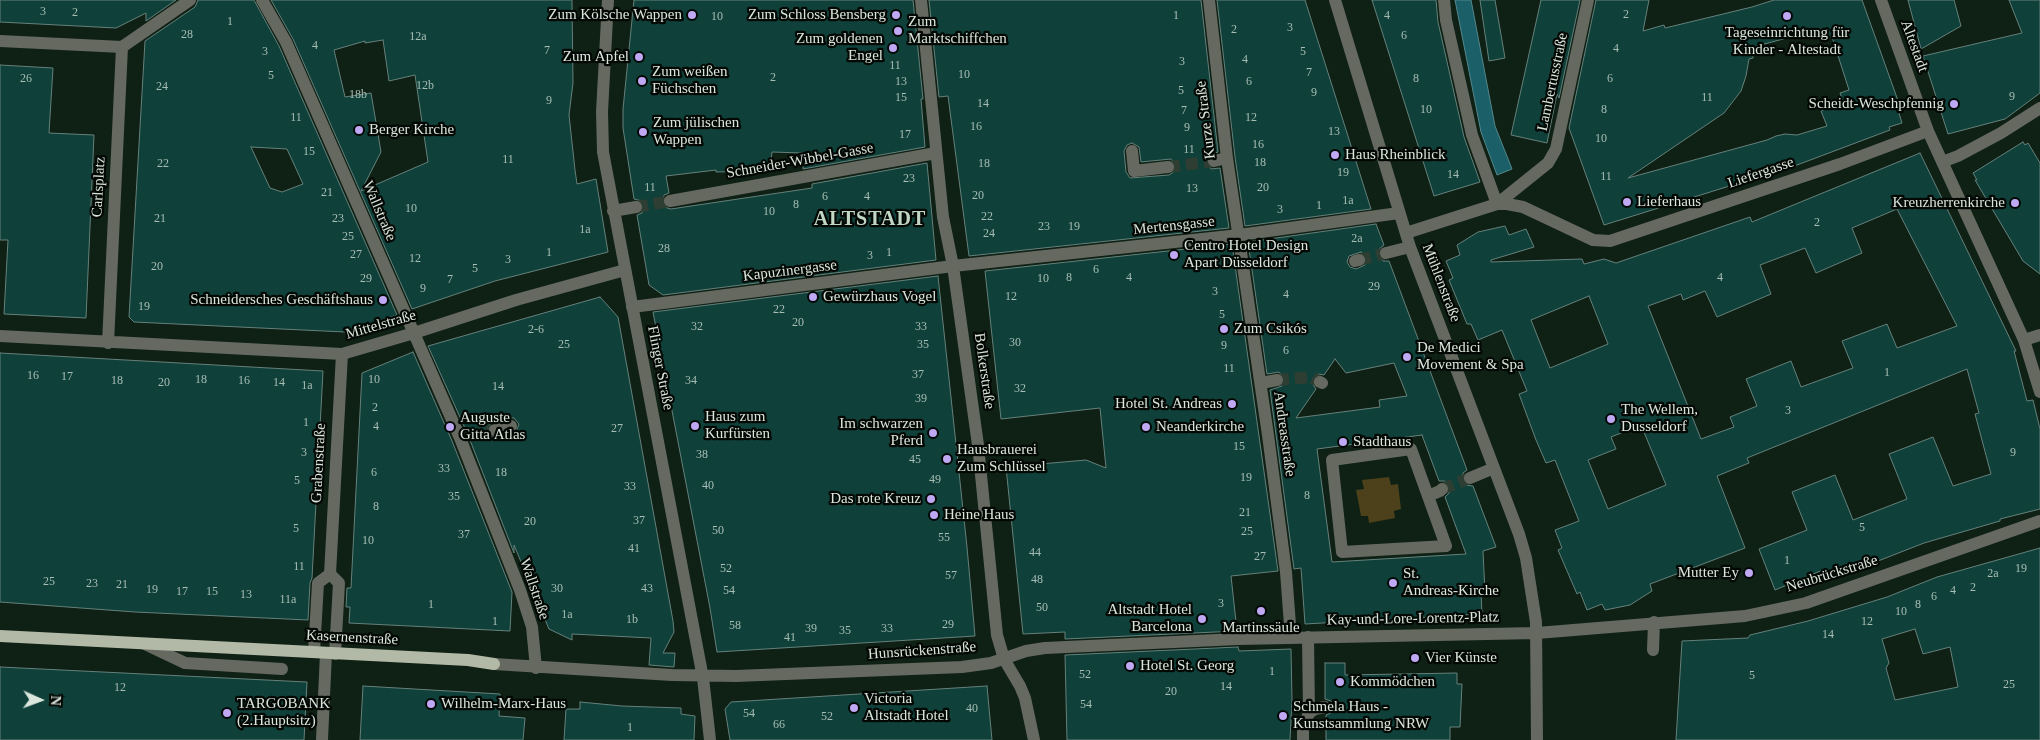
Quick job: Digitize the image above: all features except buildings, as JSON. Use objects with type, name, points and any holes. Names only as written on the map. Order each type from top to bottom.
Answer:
[{"type":"main road","name":"Kasernenstraße","points":[[0,636],[468,660],[494,664]]},
{"type":"street","points":[[0,41],[122,47],[190,0]]},
{"type":"street","name":"Wallstraße","points":[[262,0],[286,42],[414,333],[465,437],[532,627],[536,668]]},
{"type":"street","name":"Flinger Straße","points":[[608,0],[602,142],[613,211],[702,675],[710,740]]},
{"type":"street","name":"Bolkerstraße","points":[[921,0],[943,217],[953,266],[978,445],[997,635],[1004,659],[1020,686],[1029,712],[1034,740]]},
{"type":"street","name":"Kurze Straße","points":[[1208,0],[1227,158],[1239,235]]},
{"type":"street","name":"Mühlenstraße","points":[[1335,0],[1410,247],[1519,534],[1526,558],[1537,633],[1537,740]]},
{"type":"street","points":[[1444,0],[1448,28],[1472,135],[1497,204]]},
{"type":"street","name":"Lambertusstraße","points":[[1497,204],[1548,163],[1556,149],[1588,0]]},
{"type":"street","name":"Altestadt","points":[[1881,0],[1928,131],[2024,340],[2040,392]]},
{"type":"street","name":"Carlsplatz","points":[[108,343],[122,47]]},
{"type":"street","points":[[1942,162],[1958,156],[2001,133],[2040,108]]},
{"type":"street","name":"Liefergasse","points":[[1406,234],[1497,204],[1523,207],[1593,240],[1610,241],[1840,164],[1928,131]]},
{"type":"street","points":[[1132,151],[1134,171],[1168,167]]},
{"type":"street","name":"Schneider-Wibbel-Gasse","points":[[670,201],[936,153]]},
{"type":"street","points":[[1214,161],[1227,158]]},
{"type":"street","points":[[613,211],[636,207]]},
{"type":"street","name":"Mertensgasse","points":[[953,266],[1239,235],[1399,213]]},
{"type":"street","name":"Andreasstraße","points":[[1239,235],[1286,572],[1291,638]]},
{"type":"street","points":[[1386,253],[1410,247]]},
{"type":"street","name":"Kapuzinergasse","points":[[632,307],[953,266]]},
{"type":"street","name":"Mittelstraße","points":[[108,343],[342,354],[516,300],[625,270]]},
{"type":"street","points":[[2024,340],[2040,335]]},
{"type":"street","points":[[0,336],[108,343]]},
{"type":"street","name":"Grabenstraße","points":[[325,653],[338,584],[330,574],[342,354]]},
{"type":"street","points":[[1261,383],[1277,380]]},
{"type":"street","points":[[495,430],[510,426]]},
{"type":"street","points":[[1412,449],[1427,494],[1446,546],[1342,552],[1332,460],[1412,449]]},
{"type":"street","points":[[1470,478],[1494,468]]},
{"type":"street","name":"Neubrückstraße","points":[[1537,633],[1745,616],[1806,603],[2040,521]]},
{"type":"street","name":"Grabenstraße","points":[[322,740],[325,653],[318,582],[330,574]]},
{"type":"street","points":[[1653,650],[1654,622]]},
{"type":"street","name":"Kay-und-Lore-Lorentz-Platz","points":[[1291,638],[1537,633]]},
{"type":"street","points":[[1303,740],[1303,728],[1309,713],[1308,637]]},
{"type":"street","name":"Hunsrückenstraße","points":[[702,675],[744,676],[962,668],[979,666],[1026,651],[1045,648],[1229,639],[1291,638]]},
{"type":"street","points":[[145,644],[185,663],[282,669]]},
{"type":"street","name":"Kasernenstraße","points":[[494,664],[536,668],[702,675]]},
{"type":"street","points":[[1309,713],[1314,709],[1326,707]]},
{"type":"shaded area","points":[[1389,477],[1391,485],[1398,484],[1401,509],[1394,511],[1395,518],[1369,523],[1368,516],[1361,516],[1356,490],[1364,489],[1362,480]]},
{"type":"water","points":[[1455,0],[1471,0],[1495,126],[1512,169],[1497,175],[1481,132]]},
{"type":"tunnel","points":[[1168,167],[1214,161]]},
{"type":"tunnel","points":[[636,207],[670,201]]},
{"type":"tunnel","points":[[1359,260],[1386,253]]},
{"type":"tunnel","points":[[1277,380],[1311,377],[1320,382]]},
{"type":"tunnel","points":[[469,436],[495,430]]},
{"type":"tunnel","points":[[1442,489],[1470,478]]},
{"type":"place","name":"Zum Kölsche Wappen","points":[[692,15]]},
{"type":"place","name":"Zum Schloss Bensberg","points":[[896,15]]},
{"type":"place","name":"Tageseinrichtung für Kinder - Altestadt","points":[[1787,16]]},
{"type":"place","name":"Zum Marktschiffchen","points":[[898,31]]},
{"type":"place","name":"Zum goldenen Engel","points":[[893,48]]},
{"type":"place","name":"Zum Apfel","points":[[639,57]]},
{"type":"place","name":"Zum weißen Füchschen","points":[[642,81]]},
{"type":"place","name":"Scheidt-Weschpfennig","points":[[1954,104]]},
{"type":"place","name":"Berger Kirche","points":[[359,130]]},
{"type":"place","name":"Zum jülischen Wappen","points":[[643,132]]},
{"type":"place","name":"Haus Rheinblick","points":[[1335,155]]},
{"type":"place","name":"Lieferhaus","points":[[1627,202]]},
{"type":"place","name":"Kreuzherrenkirche","points":[[2015,203]]},
{"type":"place","name":"Centro Hotel Design Apart Düsseldorf","points":[[1174,255]]},
{"type":"place","name":"Gewürzhaus Vogel","points":[[813,297]]},
{"type":"place","name":"Schneidersches Geschäftshaus","points":[[383,300]]},
{"type":"place","name":"Zum Csikós","points":[[1224,329]]},
{"type":"place","name":"De Medici Movement & Spa","points":[[1407,357]]},
{"type":"place","name":"Hotel St. Andreas","points":[[1232,404]]},
{"type":"place","name":"The Wellem, Dusseldorf","points":[[1611,419]]},
{"type":"place","name":"Haus zum Kurfürsten","points":[[695,426]]},
{"type":"place","name":"Auguste Gitta Atlas","points":[[450,427]]},
{"type":"place","name":"Neanderkirche","points":[[1146,427]]},
{"type":"place","name":"Im schwarzen Pferd","points":[[933,433]]},
{"type":"place","name":"Stadthaus","points":[[1343,442]]},
{"type":"place","name":"Hausbrauerei Zum Schlüssel","points":[[947,459]]},
{"type":"place","name":"Das rote Kreuz","points":[[931,499]]},
{"type":"place","name":"Heine Haus","points":[[934,515]]},
{"type":"place","name":"Mutter Ey","points":[[1749,573]]},
{"type":"place","name":"St. Andreas-Kirche","points":[[1393,583]]},
{"type":"place","name":"Martinssäule","points":[[1261,611]]},
{"type":"place","name":"Altstadt Hotel Barcelona","points":[[1202,619]]},
{"type":"place","name":"Vier Künste","points":[[1415,658]]},
{"type":"place","name":"Hotel St. Georg","points":[[1130,666]]},
{"type":"place","name":"Kommödchen","points":[[1340,682]]},
{"type":"place","name":"Wilhelm-Marx-Haus","points":[[431,704]]},
{"type":"place","name":"Victoria Altstadt Hotel","points":[[854,708]]},
{"type":"place","name":"TARGOBANK (2.Hauptsitz)","points":[[227,713]]},
{"type":"place","name":"Schmela Haus - Kunstsammlung NRW","points":[[1283,716]]},
{"type":"district","name":"ALTSTADT","points":[[870,220]]}]
